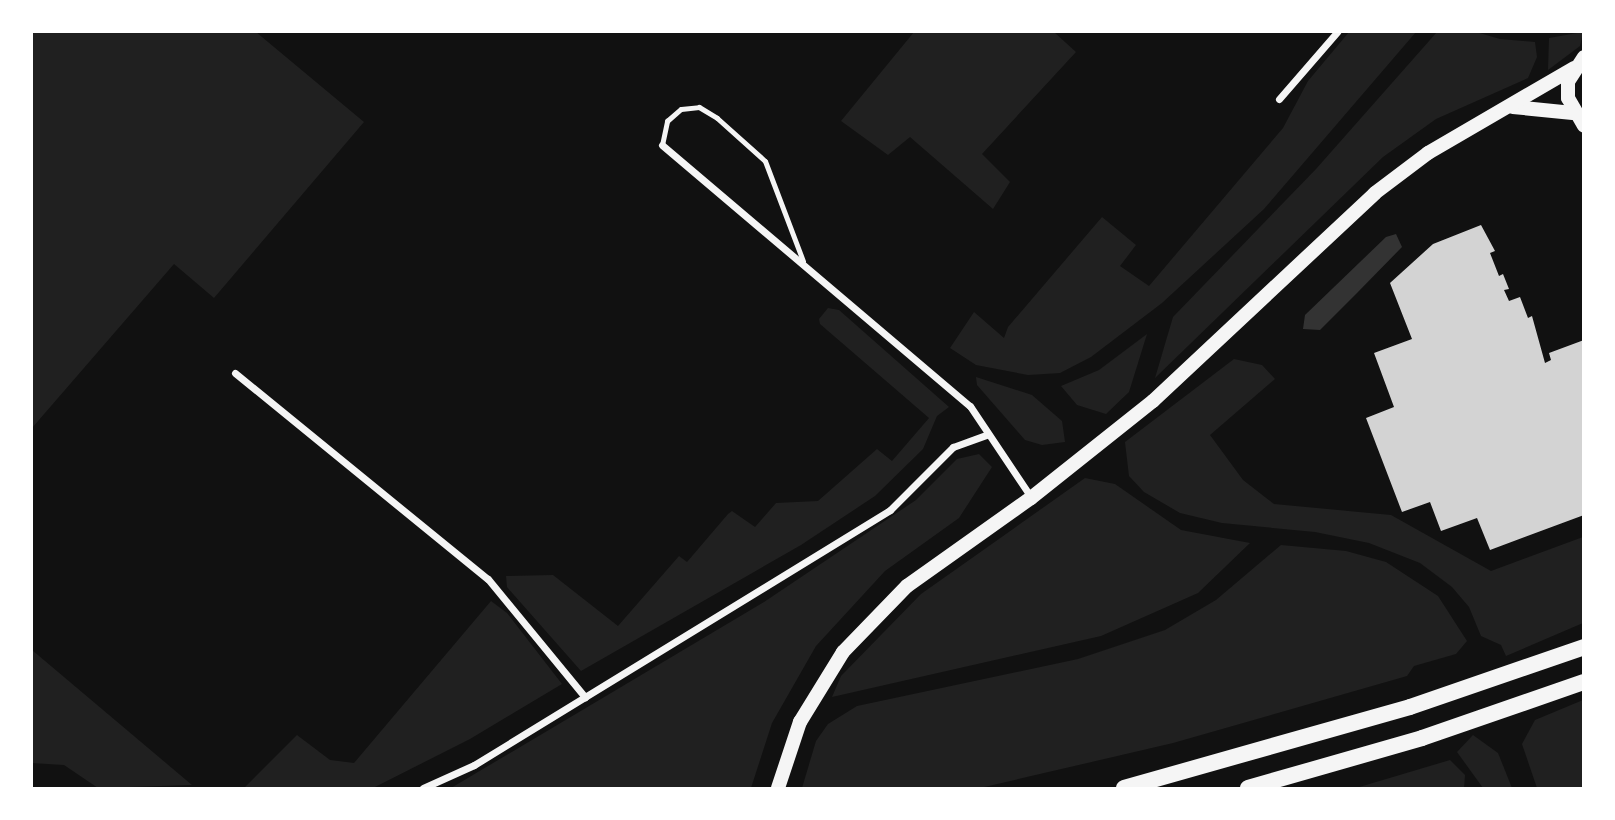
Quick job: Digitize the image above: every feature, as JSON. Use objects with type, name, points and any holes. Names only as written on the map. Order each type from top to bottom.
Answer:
[{"type":"main road","points":[[778,789],[800,722],[843,653],[907,586],[1031,498],[1200,359],[1375,192],[1429,153],[1513,107],[1579,63]]},
{"type":"main road","points":[[1579,63],[1568,82],[1573,113],[1584,126]]},
{"type":"main road","points":[[1513,107],[1573,113]]},
{"type":"main road","points":[[1124,789],[1410,707],[1584,647]]},
{"type":"main road","points":[[1248,789],[1422,738],[1584,682]]},
{"type":"street","points":[[1279,99],[1337,32]]},
{"type":"street","points":[[662,145],[803,261],[970,407],[1031,498]]},
{"type":"street","points":[[235,373],[488,579],[585,697]]},
{"type":"street","points":[[423,789],[474,765],[890,510],[953,447],[988,435]]},
{"type":"lane","points":[[662,145],[667,121],[681,109],[699,107],[717,118],[765,162],[803,261]]},
{"type":"shaded area","points":[[32,32],[256,32],[364,122],[214,298],[174,264],[32,428]]},
{"type":"shaded area","points":[[914,32],[1054,32],[1076,52],[982,154],[1010,182],[993,209],[910,137],[888,155],[841,121]]},
{"type":"shaded area","points":[[1349,32],[1416,32],[1264,209],[1162,303],[1091,357],[1060,373],[1028,375],[976,365],[950,348],[974,312],[1004,338],[1008,327],[1102,217],[1136,245],[1120,266],[1149,286],[1283,128],[1308,81]]},
{"type":"shaded area","points":[[1437,32],[1476,32],[1500,39],[1535,42],[1537,57],[1528,78],[1436,119],[1383,157],[1155,378],[1173,317],[1316,169]]},
{"type":"shaded area","points":[[1583,32],[1580,46],[1548,70],[1549,38]]},
{"type":"shaded area","points":[[1396,234],[1402,247],[1356,294],[1320,330],[1303,329],[1305,315],[1386,237]]},
{"type":"shaded area","points":[[828,308],[839,310],[949,407],[937,416],[923,449],[875,496],[801,545],[581,671],[507,587],[506,576],[553,575],[618,626],[679,556],[687,562],[732,511],[755,527],[776,503],[818,501],[877,449],[892,461],[929,418],[820,324],[819,319]]},
{"type":"shaded area","points":[[1147,334],[1129,392],[1106,414],[1077,405],[1061,386],[1099,370]]},
{"type":"shaded area","points":[[1234,359],[1262,365],[1275,379],[1210,435],[1243,480],[1274,504],[1391,515],[1491,571],[1583,537],[1583,623],[1506,656],[1501,645],[1481,636],[1469,607],[1452,587],[1420,563],[1369,543],[1315,532],[1222,523],[1180,513],[1144,492],[1129,476],[1125,442]]},
{"type":"shaded area","points":[[976,377],[1032,395],[1062,421],[1065,442],[1042,445],[1025,440],[977,385]]},
{"type":"shaded area","points":[[979,454],[992,467],[959,518],[885,571],[816,646],[772,723],[751,788],[451,788],[764,602],[916,500],[957,459]]},
{"type":"shaded area","points":[[1085,478],[1115,484],[1181,530],[1250,543],[1198,593],[1101,636],[832,697],[841,676],[921,594]]},
{"type":"shaded area","points":[[1281,545],[1346,551],[1386,562],[1438,596],[1467,641],[1456,654],[1414,666],[1407,676],[1173,743],[980,788],[802,788],[816,741],[828,724],[857,706],[1078,659],[1165,630],[1216,600]]},
{"type":"shaded area","points":[[491,601],[507,613],[562,684],[470,739],[373,788],[244,788],[297,735],[330,760],[354,763]]},
{"type":"shaded area","points":[[32,650],[192,785],[98,788],[64,765],[32,763]]},
{"type":"shaded area","points":[[1583,700],[1583,788],[1537,788],[1522,744],[1535,720]]},
{"type":"shaded area","points":[[1473,735],[1498,753],[1512,788],[1483,788],[1457,752]]},
{"type":"shaded area","points":[[1450,760],[1465,775],[1464,788],[1356,788]]},
{"type":"building","points":[[1481,225],[1495,251],[1490,253],[1499,276],[1503,274],[1509,289],[1504,290],[1509,301],[1520,297],[1528,318],[1532,316],[1545,363],[1551,360],[1549,353],[1584,340],[1584,515],[1490,550],[1477,518],[1441,531],[1430,502],[1402,512],[1366,418],[1394,407],[1374,353],[1412,339],[1390,283],[1433,244]]}]
